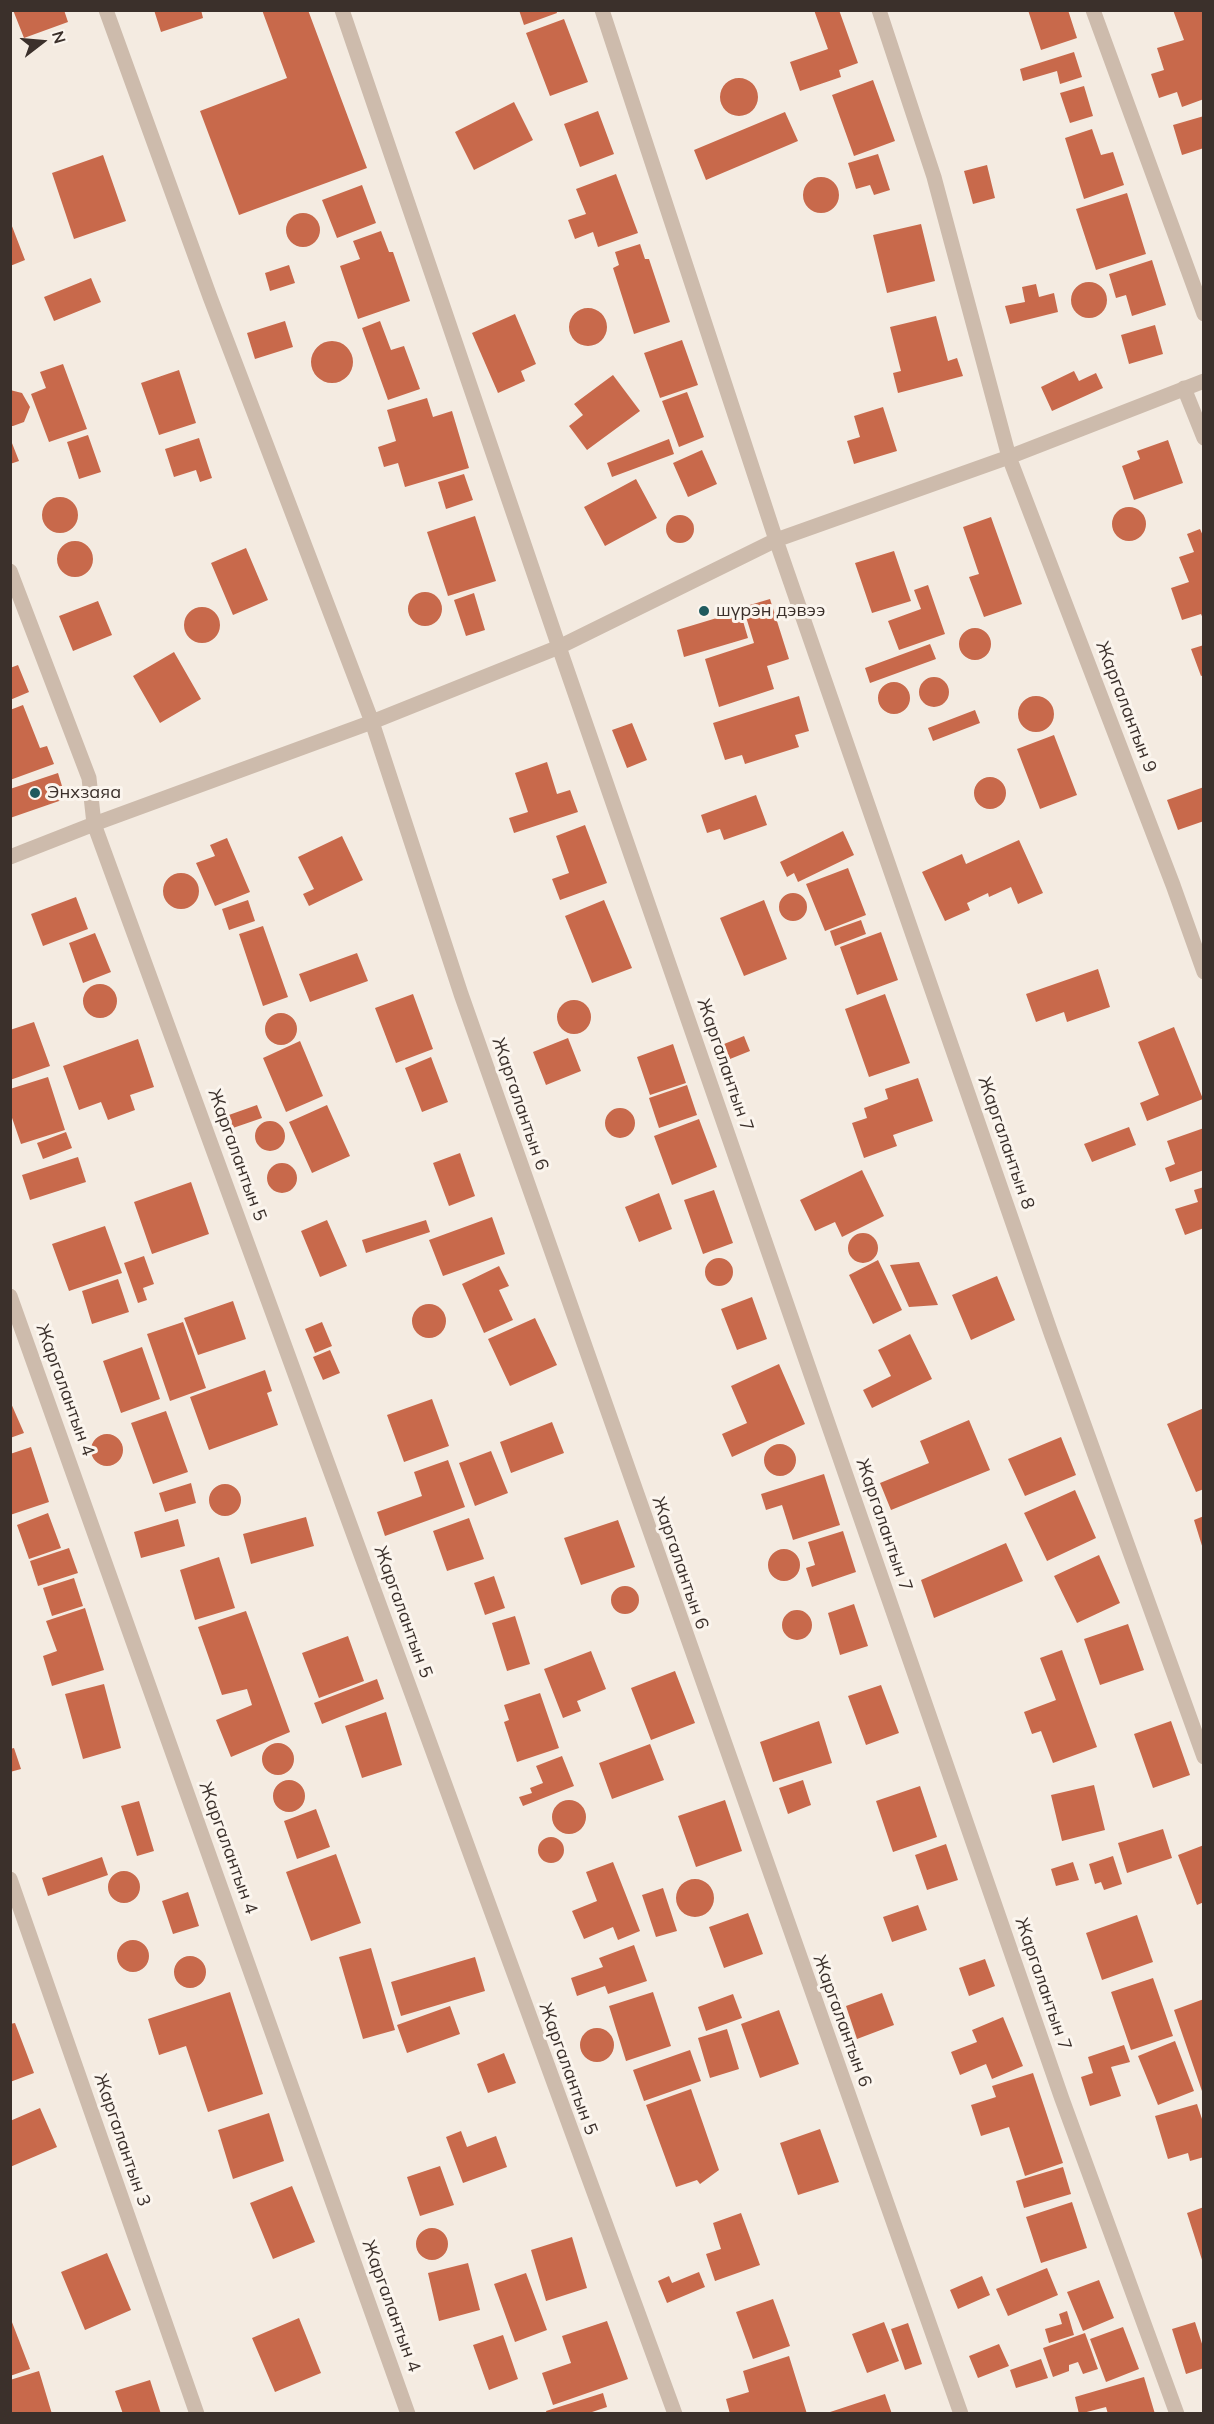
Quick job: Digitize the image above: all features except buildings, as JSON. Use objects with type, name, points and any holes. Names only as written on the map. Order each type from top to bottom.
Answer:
[{"type":"street","name":"Жаргалантын 6","points":[[106,10],[210,297],[372,722],[460,994],[961,2414]]},
{"type":"street","name":"Жаргалантын 7","points":[[342,10],[559,646],[1062,2099],[1177,2414]]},
{"type":"street","name":"Жаргалантын 8","points":[[602,10],[776,540],[1052,1336],[1203,1757]]},
{"type":"street","name":"Жаргалантын 9","points":[[879,10],[934,177],[1009,458],[1173,885],[1203,972]]},
{"type":"street","points":[[1093,10],[1203,314]]},
{"type":"street","points":[[10,857],[372,722],[559,646],[776,540],[1009,458],[1203,381]]},
{"type":"street","points":[[1184,388],[1203,438]]},
{"type":"street","name":"Жаргалантын 5","points":[[10,571],[88,778],[94,824],[244,1230],[550,2078],[675,2414]]},
{"type":"street","name":"Жаргалантын 4","points":[[10,1296],[408,2414]]},
{"type":"street","name":"Жаргалантын 3","points":[[10,1879],[197,2414]]},
{"type":"place","name":"шүрэн дэвээ","points":[[704,611]]},
{"type":"place","name":"Энхзаяа","points":[[35,793]]}]
